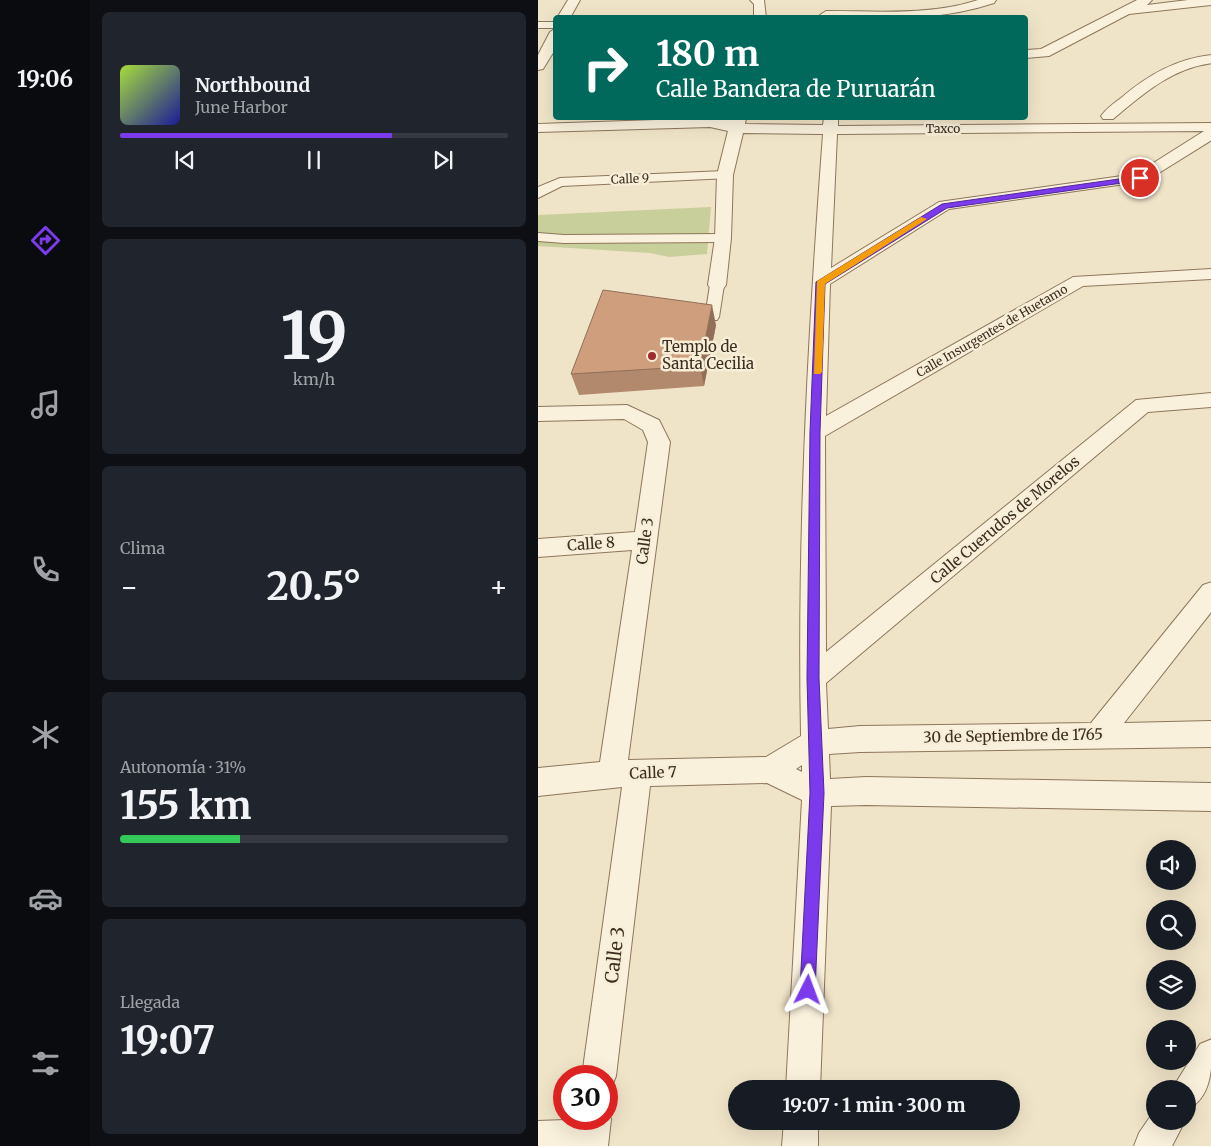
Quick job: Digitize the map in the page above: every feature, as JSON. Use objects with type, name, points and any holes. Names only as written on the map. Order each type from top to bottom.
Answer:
[{"type":"street","points":[[565,15],[574,0]]},
{"type":"street","points":[[756,0],[760,3],[760,15]]},
{"type":"street","points":[[826,0],[826,15]]},
{"type":"street","points":[[941,0],[944,13]]},
{"type":"street","points":[[865,15],[944,13],[975,6],[990,0]]},
{"type":"street","points":[[1028,54],[1044,53],[1146,0]]},
{"type":"street","points":[[1130,10],[1212,1]]},
{"type":"street","points":[[538,25],[553,25]]},
{"type":"street","points":[[538,66],[552,50]]},
{"type":"street","points":[[1108,116],[1152,79],[1197,59],[1212,59]]},
{"type":"street","points":[[1167,112],[1176,128]]},
{"type":"street","points":[[1028,115],[1108,116],[1147,113]]},
{"type":"street","points":[[712,317],[723,238],[724,175],[735,121]]},
{"type":"street","name":"Taxco","points":[[538,128],[735,121],[831,124],[1212,127]]},
{"type":"street","points":[[802,1080],[817,793],[813,678],[815,432],[820,282],[831,124]]},
{"type":"street","points":[[820,282],[945,206],[1140,178],[1212,133]]},
{"type":"street","name":"Calle 9","points":[[538,194],[541,190],[560,182],[724,175]]},
{"type":"street","points":[[538,237],[564,239],[723,238]]},
{"type":"street","name":"Calle Insurgentes de Huetamo","points":[[815,432],[1079,282],[1212,274]]},
{"type":"street","name":"Calle Cuerudos de Morelos","points":[[813,678],[1143,405],[1212,400]]},
{"type":"street","name":"Calle 3","points":[[538,414],[626,412],[652,425],[659,442],[644,540],[600,1065]]},
{"type":"street","name":"Calle 8","points":[[538,548],[644,540]]},
{"type":"street","points":[[1100,734],[1212,592]]},
{"type":"street","name":"30 de Septiembre de 1765","points":[[815,743],[860,739],[1100,734],[1212,734]]},
{"type":"street","name":"Calle 7","points":[[769,770],[815,743]]},
{"type":"street","name":"Calle 7","points":[[538,782],[625,774],[769,770],[817,793]]},
{"type":"street","points":[[817,793],[866,791],[1212,796]]},
{"type":"street","points":[[1196,1080],[1212,1056]]},
{"type":"street","points":[[800,1146],[801,1130]]},
{"type":"street","points":[[1152,1146],[1162,1130]]},
{"type":"street","points":[[538,1135],[592,1132]]},
{"type":"green space","points":[[711,207],[707,254],[669,257],[650,253],[538,246],[538,215]]},
{"type":"building","name":"Templo de Santa Cecilia","points":[[603,290],[712,305],[700,366],[571,374]]},
{"type":"slow traffic","points":[[817,372],[820,282],[923,219]]},
{"type":"place","name":"Templo de Santa Cecilia","points":[[652,356]]},
{"type":"route","points":[[808,990],[817,793],[813,678],[815,432],[820,282],[945,206],[1140,178]]}]
